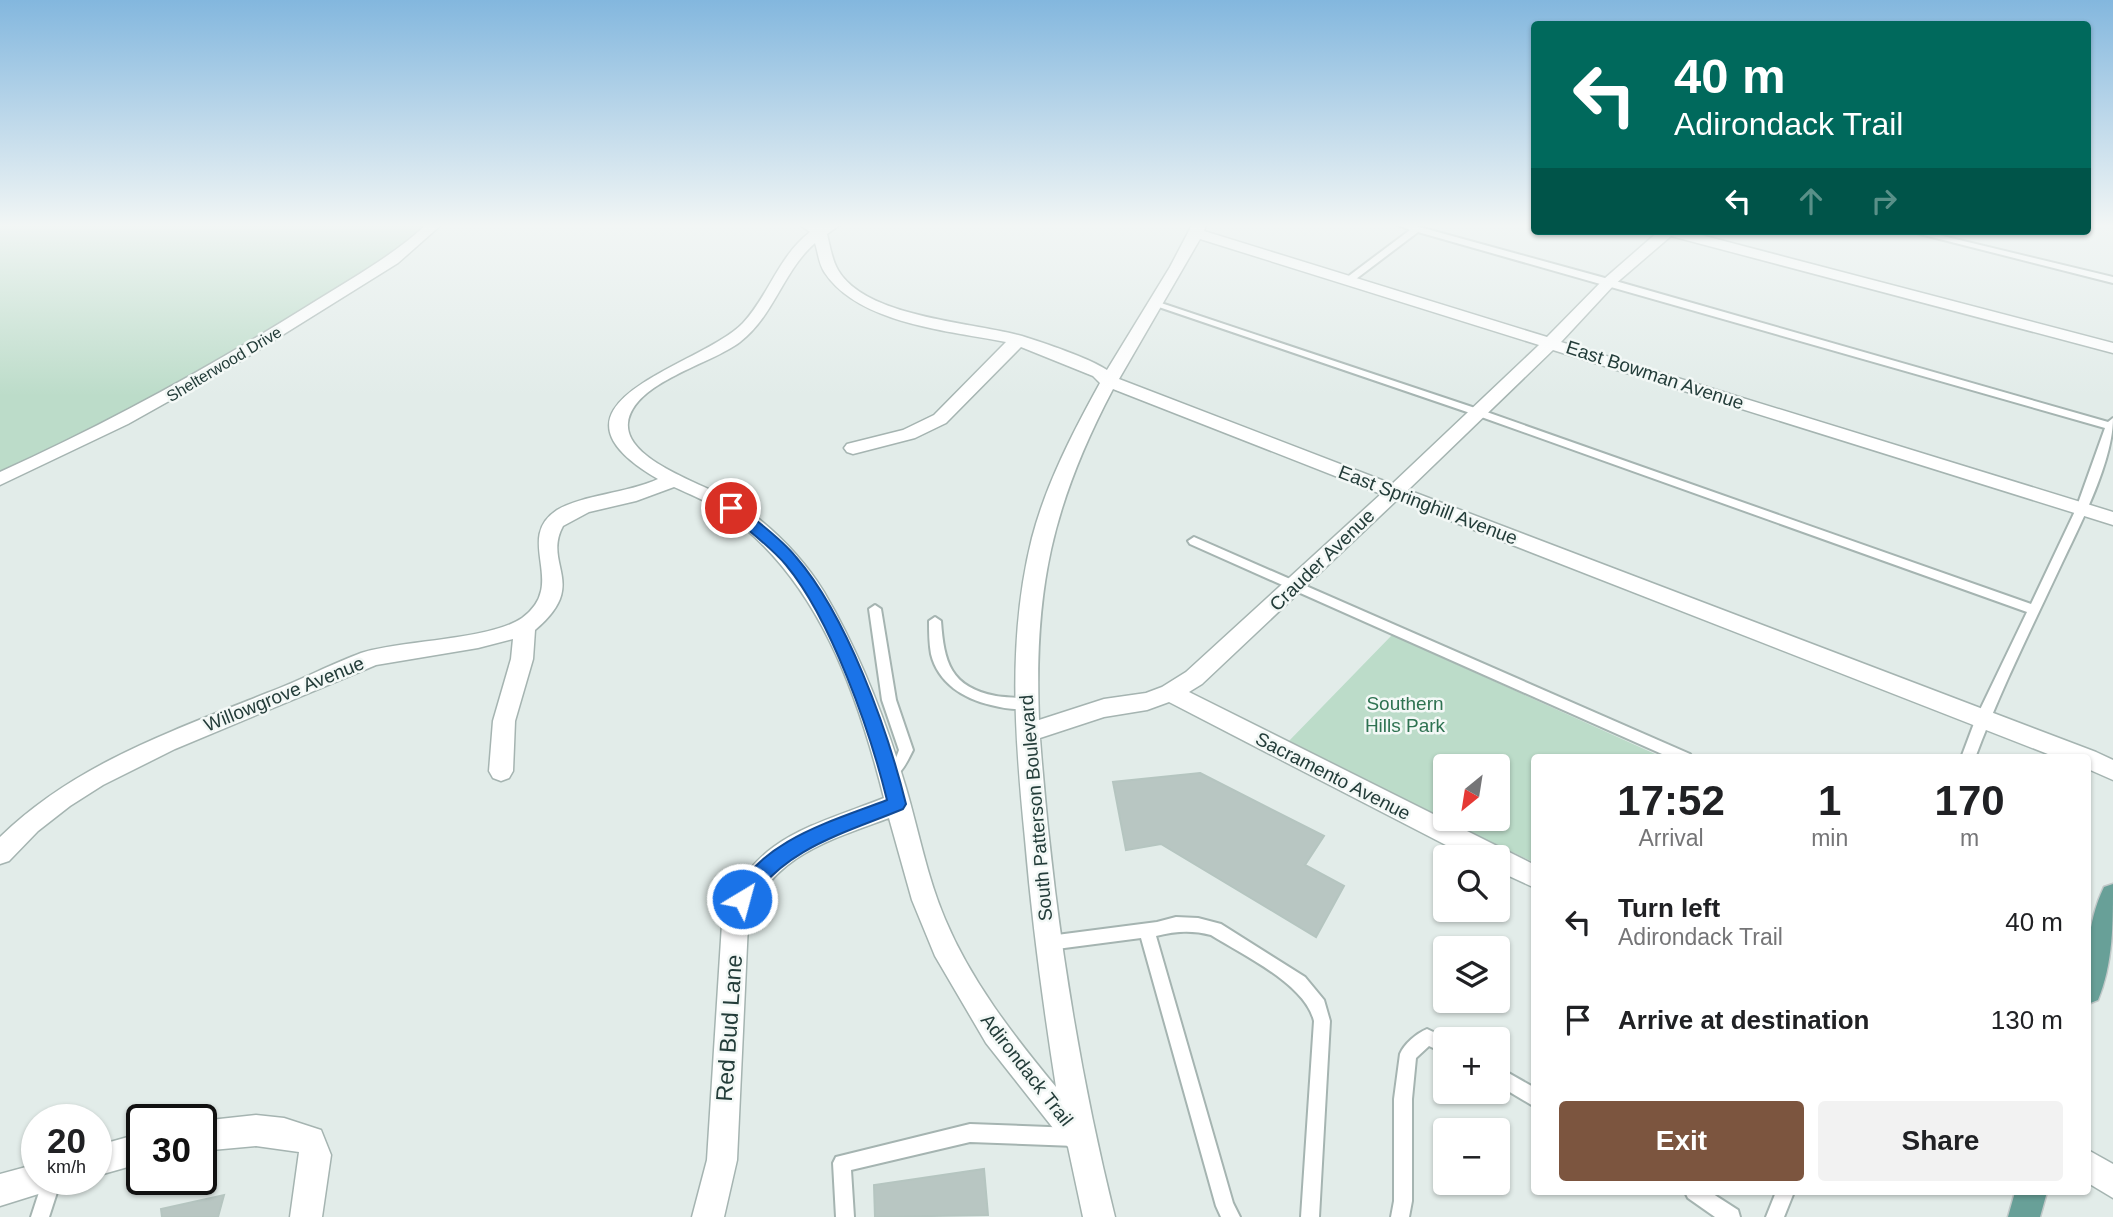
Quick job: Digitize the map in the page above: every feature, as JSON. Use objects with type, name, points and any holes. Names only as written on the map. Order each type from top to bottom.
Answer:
[{"type":"main road","points":[[2091,979],[2113,895]]},
{"type":"main road","points":[[2024,1217],[2030,1195]]},
{"type":"street","name":"Shelterwood Drive","points":[[0,479],[75,445],[198,380],[356,282]]},
{"type":"street","name":"Adirondack Trail","points":[[776,282],[760,310],[741,333],[716,350],[653,382],[623,410],[619,422],[626,444],[634,454],[673,480],[731,508],[789,558],[809,584],[830,622],[856,682],[889,774],[931,916],[949,957],[988,1024],[1079,1137]]},
{"type":"street","name":"East Springhill Avenue","points":[[839,282],[863,300],[903,316],[1018,340],[1099,372],[1108,381],[2073,754]]},
{"type":"street","name":"South Patterson Boulevard","points":[[1099,1217],[1079,1137],[1049,943],[1024,704],[1030,589],[1041,538],[1057,491],[1108,381],[1168,282]]},
{"type":"street","name":"East Bowman Avenue","points":[[1355,282],[2113,519]]},
{"type":"street","name":"Crauder Avenue","points":[[1026,733],[1104,708],[1147,701],[1170,693],[1194,678],[1297,585],[1609,282]]},
{"type":"street","points":[[1862,282],[2113,348]]},
{"type":"street","points":[[853,448],[896,438],[940,419],[1018,340]]},
{"type":"street","points":[[501,771],[504,722],[522,659],[525,627],[540,615],[550,601],[555,585],[547,543],[548,532],[556,521],[579,509],[639,494],[673,480]]},
{"type":"street","name":"Willowgrove Avenue","points":[[0,853],[45,811],[75,789],[155,746],[281,697],[351,665],[383,655],[482,638],[525,627]]},
{"type":"street","name":"Sacramento Avenue","points":[[1170,693],[1471,845]]},
{"type":"street","name":"East Springhill Avenue","points":[[2091,761],[2113,770]]},
{"type":"street","name":"Red Bud Lane","points":[[708,1217],[722,1160],[735,924],[742,899],[752,881],[776,859],[797,846],[897,804]]},
{"type":"street","name":"Sacramento Avenue","points":[[1510,864],[1531,875]]},
{"type":"street","points":[[217,1134],[243,1131],[295,1134],[310,1141],[316,1156],[306,1217]]},
{"type":"street","points":[[2091,1167],[2113,1182]]},
{"type":"street","points":[[1,1190],[21,1184]]},
{"type":"lane","points":[[1609,282],[2112,424],[2082,509],[1983,718],[1970,754]]},
{"type":"lane","points":[[1155,304],[1477,412],[2034,610]]},
{"type":"lane","points":[[1194,541],[1676,754]]},
{"type":"lane","points":[[875,609],[889,700],[906,750],[901,761],[889,774]]},
{"type":"lane","points":[[935,621],[938,657],[950,678],[968,692],[993,702],[1024,704]]},
{"type":"lane","points":[[1049,943],[1147,931],[1176,924],[1198,925],[1215,929],[1299,982],[1318,1005],[1322,1021],[1310,1217]]},
{"type":"lane","points":[[1147,931],[1225,1206],[1231,1217]]},
{"type":"lane","points":[[1401,1217],[1403,1099],[1408,1054],[1427,1037],[1433,1040]]},
{"type":"lane","points":[[1510,1082],[1531,1096]]},
{"type":"lane","points":[[845,1217],[842,1163],[970,1133],[1079,1137]]},
{"type":"lane","points":[[40,1217],[47,1195]]},
{"type":"lane","points":[[1698,1195],[1731,1217]]},
{"type":"lane","points":[[1775,1217],[1784,1195]]},
{"type":"green space","points":[[0,282],[352,282],[296,321],[0,479]]},
{"type":"green space","name":"Southern Hills Park","points":[[1392,635],[1655,754],[1531,754],[1531,861],[1510,851],[1510,845],[1498,845],[1469,831],[1510,831],[1510,754],[1433,754],[1433,814],[1287,743]]},
{"type":"building","points":[[1200,773],[1324,836],[1305,865],[1344,886],[1316,937],[1161,844],[1126,850],[1113,782]]},
{"type":"building","points":[[984,1169],[988,1215],[875,1217],[874,1185]]},
{"type":"building","points":[[224,1195],[218,1217],[162,1217],[161,1209]]},
{"type":"route","points":[[731,508],[789,558],[809,584],[830,622],[856,682],[897,804],[807,840],[776,859],[752,881],[742,899]]}]
